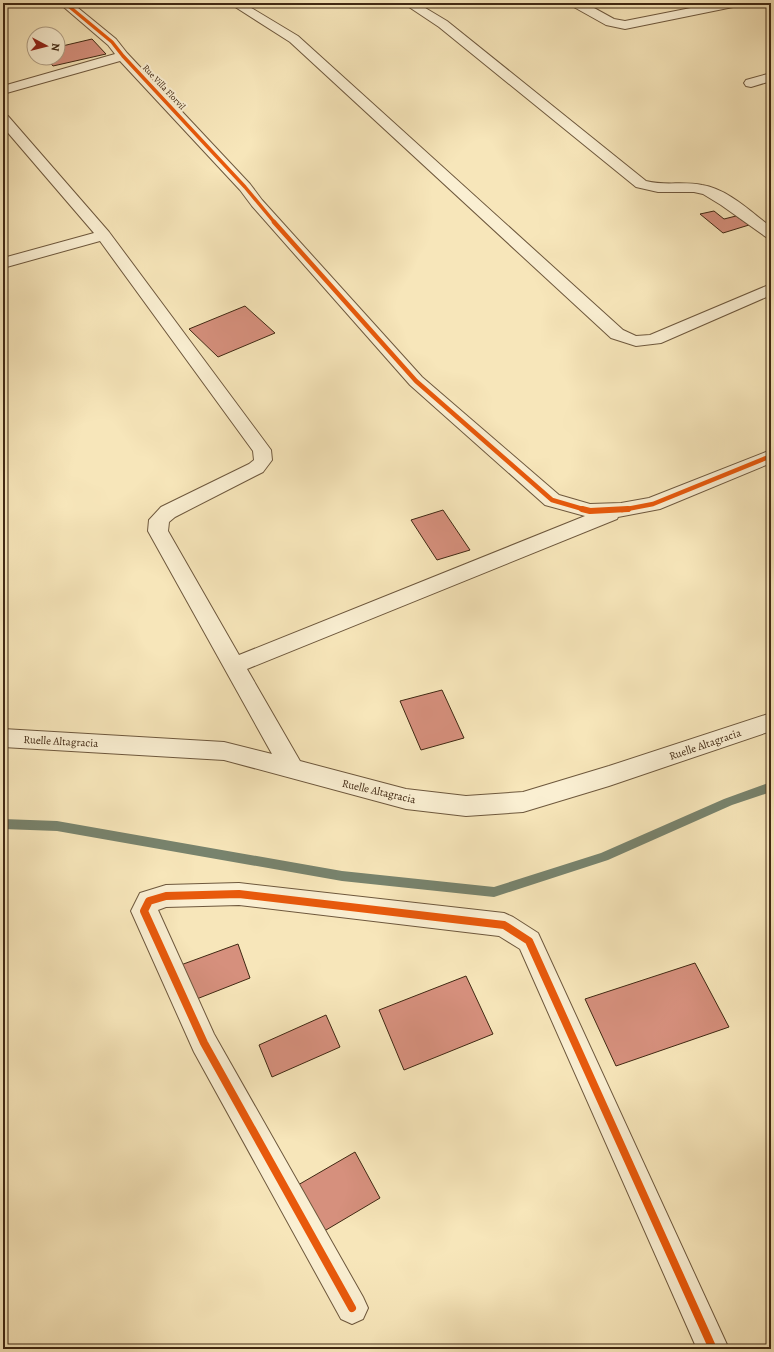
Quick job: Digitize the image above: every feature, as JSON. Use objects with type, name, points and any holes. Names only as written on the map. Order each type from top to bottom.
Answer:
[{"type":"street","name":"Rue Villa Florvil","points":[[65,3],[112,42],[123,56],[244,187],[416,381],[552,500],[590,511],[621,510]]},
{"type":"street","points":[[235,3],[294,39],[618,334],[632,341],[643,342],[655,339],[771,289]]},
{"type":"street","points":[[409,3],[443,24],[641,184],[659,190],[695,188],[710,191],[771,234]]},
{"type":"street","points":[[576,3],[610,22],[625,24],[733,3]]},
{"type":"street","points":[[3,90],[123,56]]},
{"type":"street","points":[[751,83],[771,77]]},
{"type":"street","points":[[3,119],[104,235],[264,455],[262,464],[256,468],[168,512],[159,520],[157,525],[158,531],[292,769]]},
{"type":"street","points":[[3,263],[104,235]]},
{"type":"street","points":[[234,666],[621,510],[653,504],[771,456]]},
{"type":"street","name":"Ruelle Altagracia","points":[[3,738],[224,751],[406,799],[466,806],[523,802],[609,776],[771,722]]},
{"type":"street","points":[[352,1308],[204,1043],[144,910],[149,900],[166,896],[239,894],[504,925],[530,941],[713,1349]]},
{"type":"building","points":[[92,39],[106,54],[66,63],[66,45]]},
{"type":"building","points":[[714,211],[724,219],[736,216],[749,225],[723,233],[700,214]]},
{"type":"building","points":[[245,306],[275,333],[218,357],[189,329]]},
{"type":"building","points":[[443,510],[470,550],[437,560],[411,520]]},
{"type":"building","points":[[442,690],[464,738],[421,750],[400,701]]},
{"type":"building","points":[[238,944],[250,978],[189,1002],[178,966]]},
{"type":"building","points":[[695,963],[729,1027],[616,1066],[585,999]]},
{"type":"building","points":[[466,976],[493,1034],[404,1070],[379,1010]]},
{"type":"building","points":[[326,1015],[340,1047],[272,1077],[259,1045]]},
{"type":"building","points":[[355,1152],[380,1198],[321,1233],[298,1185]]},
{"type":"waterway","points":[[3,824],[57,826],[342,876],[494,892],[604,857],[728,802],[771,787]]},
{"type":"cycle path","points":[[65,3],[112,42],[123,56],[245,187],[257,203],[416,381],[552,500],[590,511],[621,510],[653,504],[771,456]]},
{"type":"cycle path","points":[[352,1308],[204,1043],[144,911],[149,901],[166,896],[239,894],[504,925],[529,941],[713,1349]]}]
